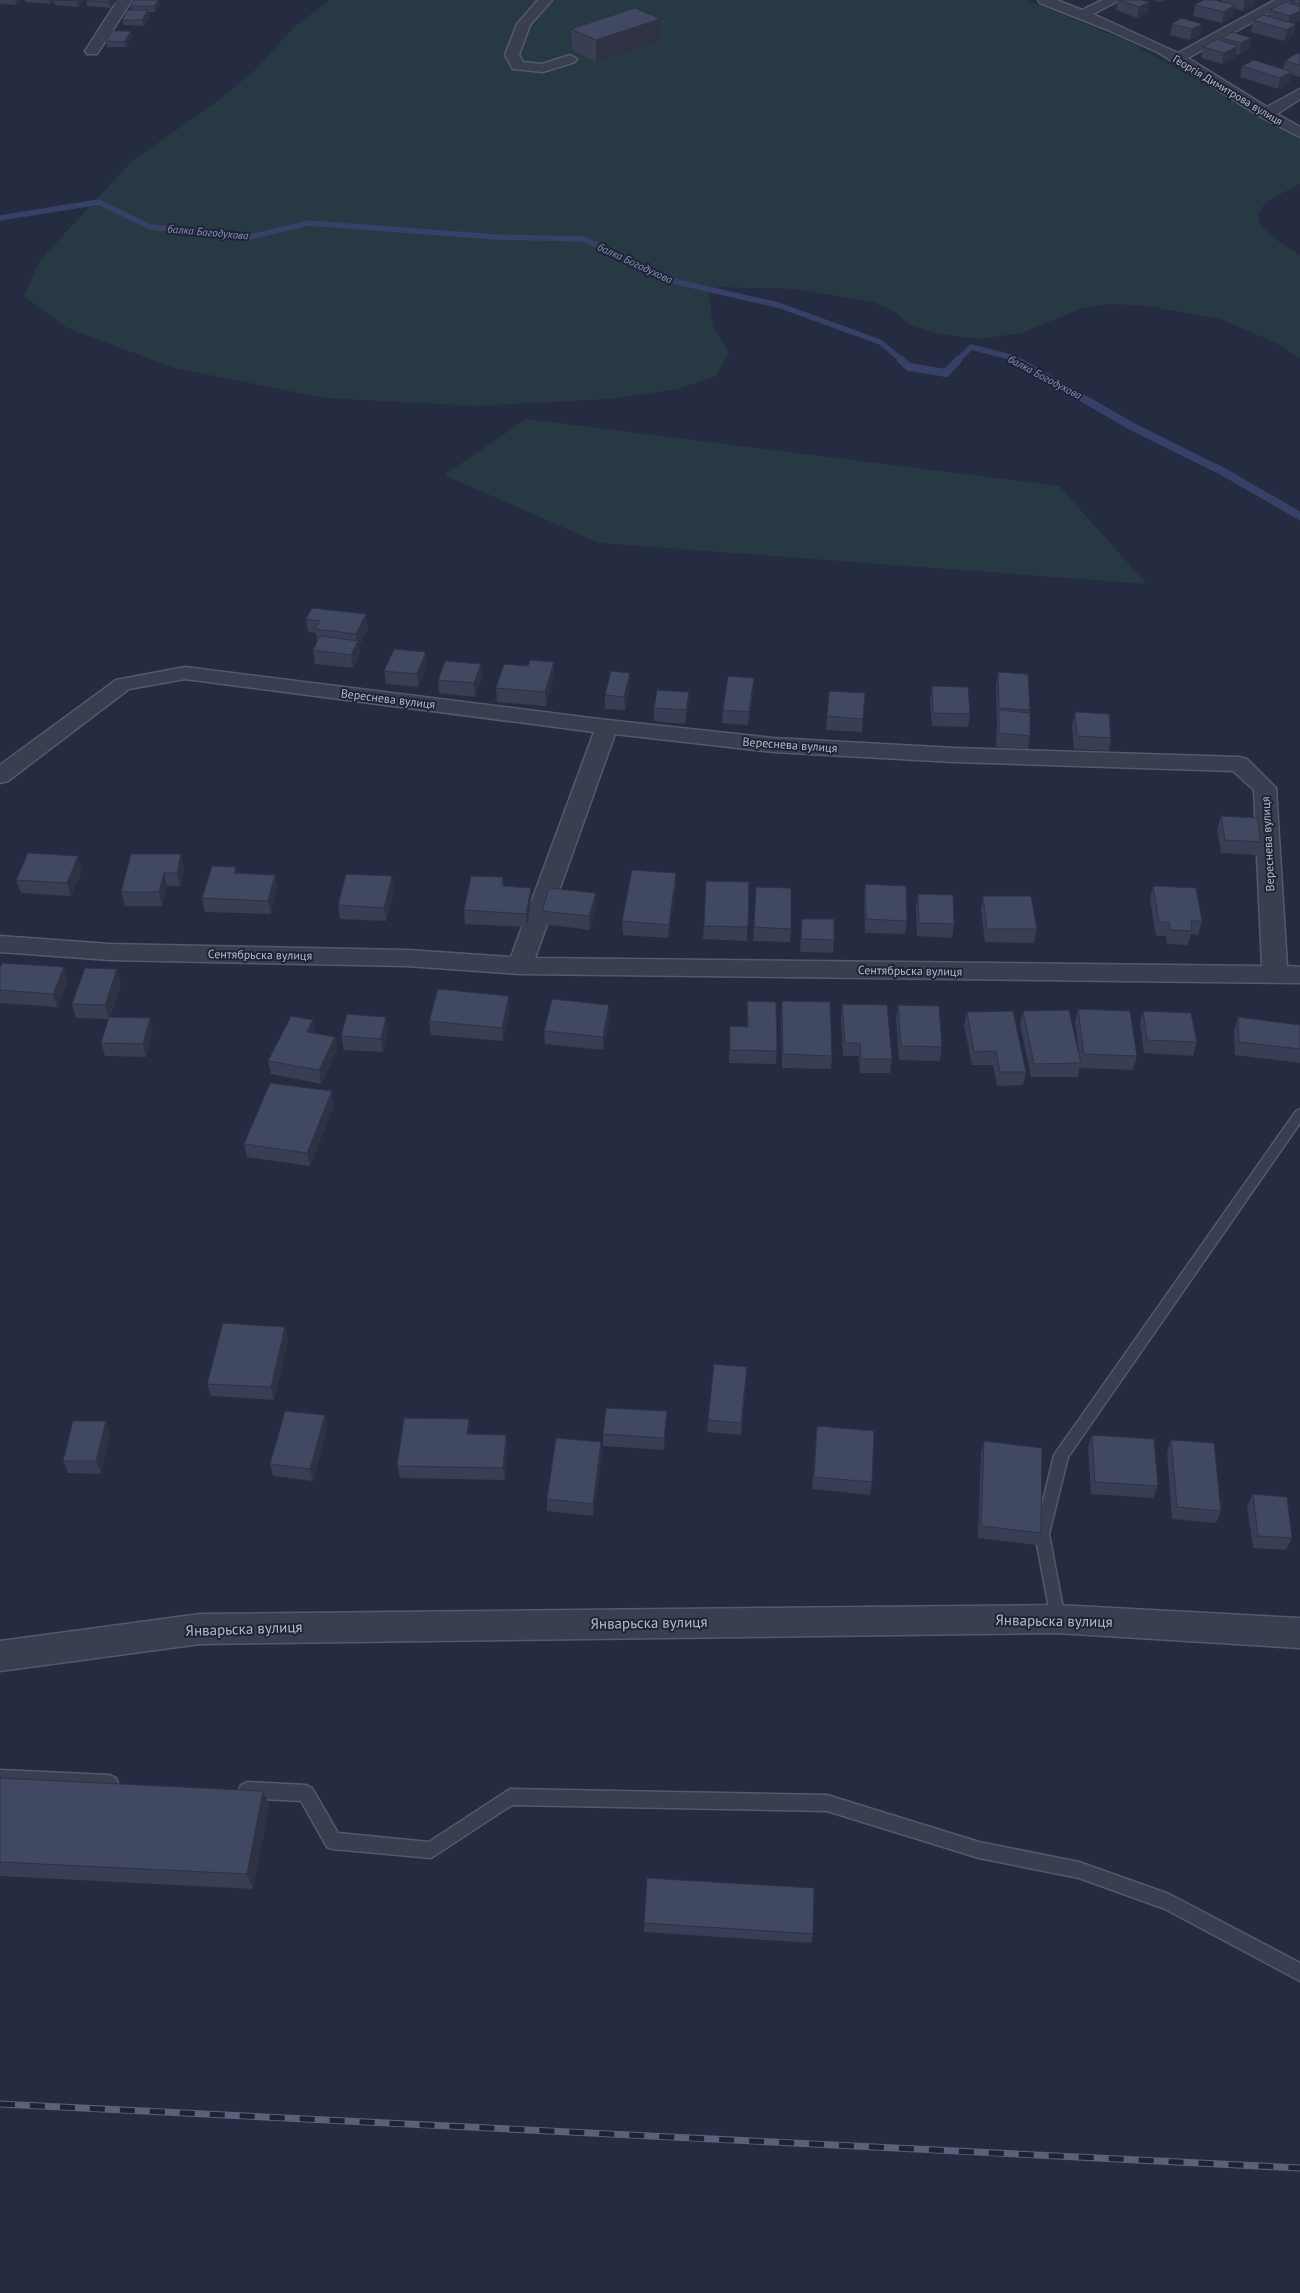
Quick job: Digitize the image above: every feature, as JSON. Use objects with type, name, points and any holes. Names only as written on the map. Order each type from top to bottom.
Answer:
[{"type":"street","points":[[92,51],[125,0]]},
{"type":"street","points":[[545,0],[524,24],[512,55],[518,66],[543,68],[570,59]]},
{"type":"street","name":"Георгія Димитрова вулиця","points":[[1045,0],[1083,14],[1178,58],[1266,114],[1300,133]]},
{"type":"street","points":[[1083,14],[1113,0]]},
{"type":"street","points":[[1178,58],[1285,0]]},
{"type":"street","points":[[1266,114],[1300,93]]},
{"type":"street","name":"Вереснева вулиця","points":[[0,776],[123,684],[185,673],[607,727],[773,745],[954,755],[1239,764],[1265,788],[1275,976]]},
{"type":"street","points":[[520,966],[607,727]]},
{"type":"street","name":"Сентябрьска вулиця","points":[[0,944],[110,952],[407,958],[520,966],[1300,975]]},
{"type":"street","name":"Январьска вулиця","points":[[0,1656],[200,1629],[1057,1618],[1300,1633]]},
{"type":"lane","points":[[1057,1618],[1042,1534],[1061,1455],[1300,1114]]},
{"type":"lane","points":[[0,1778],[128,1784]]},
{"type":"lane","points":[[227,1789],[306,1793],[332,1842],[430,1850],[510,1797],[827,1803],[979,1850],[1079,1870],[1169,1902],[1300,1972]]},
{"type":"shaded area","points":[[330,0],[1027,0],[1126,40],[1300,138],[1300,184],[1268,201],[1261,209],[1259,216],[1260,223],[1272,236],[1300,255],[1300,358],[1276,343],[1220,319],[1148,306],[1111,304],[1083,308],[1021,333],[981,339],[939,334],[911,326],[895,312],[873,302],[797,289],[708,287],[713,327],[729,353],[716,376],[678,389],[611,399],[475,406],[325,398],[174,368],[67,328],[24,296],[40,260],[132,161],[216,102],[254,71],[295,26]]},
{"type":"shaded area","points":[[526,419],[1059,486],[1147,584],[599,543],[444,475]]},
{"type":"building","points":[[87,0],[111,0],[109,2]]},
{"type":"building","points":[[134,0],[158,0],[155,6],[130,6]]},
{"type":"building","points":[[1119,0],[1141,0],[1149,2],[1139,7]]},
{"type":"building","points":[[1203,0],[1215,0],[1235,5],[1224,12],[1195,5]]},
{"type":"building","points":[[1289,0],[1300,0],[1300,4]]},
{"type":"building","points":[[1285,2],[1300,6],[1300,11],[1290,16],[1270,10]]},
{"type":"building","points":[[635,8],[660,19],[596,40],[571,29]]},
{"type":"building","points":[[128,10],[148,10],[142,20],[122,20]]},
{"type":"building","points":[[1263,15],[1296,24],[1287,30],[1253,20]]},
{"type":"building","points":[[1181,18],[1202,24],[1192,29],[1172,24]]},
{"type":"building","points":[[112,31],[131,31],[124,42],[106,41]]},
{"type":"building","points":[[1232,32],[1251,38],[1241,43],[1222,38]]},
{"type":"building","points":[[1217,39],[1238,46],[1224,53],[1203,47]]},
{"type":"building","points":[[1297,53],[1300,54],[1300,65],[1285,61]]},
{"type":"building","points":[[1254,60],[1292,72],[1280,78],[1242,66]]},
{"type":"building","points":[[312,608],[366,614],[356,634],[315,629],[320,621],[306,619]]},
{"type":"building","points":[[320,636],[358,641],[351,655],[313,650]]},
{"type":"building","points":[[394,649],[426,652],[417,674],[384,671]]},
{"type":"building","points":[[530,660],[554,662],[545,692],[496,688],[504,664],[528,666]]},
{"type":"building","points":[[445,661],[481,664],[474,683],[438,680]]},
{"type":"building","points":[[611,671],[630,673],[624,697],[605,695]]},
{"type":"building","points":[[998,672],[1028,674],[1030,710],[999,708]]},
{"type":"building","points":[[728,676],[754,678],[749,712],[723,710]]},
{"type":"building","points":[[932,686],[968,687],[970,714],[933,713]]},
{"type":"building","points":[[657,690],[689,692],[686,710],[654,708]]},
{"type":"building","points":[[829,691],[865,693],[863,719],[827,716]]},
{"type":"building","points":[[999,710],[1030,713],[1030,736],[999,733]]},
{"type":"building","points":[[1075,712],[1109,714],[1111,738],[1077,736]]},
{"type":"building","points":[[1221,816],[1257,818],[1261,842],[1225,840]]},
{"type":"building","points":[[28,853],[78,856],[67,883],[16,880]]},
{"type":"building","points":[[131,854],[181,854],[177,873],[164,873],[159,892],[121,892]]},
{"type":"building","points":[[212,866],[236,867],[234,873],[275,875],[268,901],[202,898]]},
{"type":"building","points":[[632,870],[676,873],[669,925],[622,921]]},
{"type":"building","points":[[346,874],[392,876],[384,908],[338,905]]},
{"type":"building","points":[[471,876],[503,877],[502,886],[531,888],[526,914],[464,910]]},
{"type":"building","points":[[706,881],[749,882],[748,927],[704,926]]},
{"type":"building","points":[[865,884],[906,886],[907,921],[866,919]]},
{"type":"building","points":[[1153,886],[1196,888],[1202,921],[1191,921],[1192,931],[1170,930],[1169,922],[1159,922]]},
{"type":"building","points":[[756,887],[791,888],[791,929],[754,927]]},
{"type":"building","points":[[549,888],[596,893],[589,916],[542,911]]},
{"type":"building","points":[[918,894],[953,895],[954,924],[919,923]]},
{"type":"building","points":[[983,896],[1031,896],[1037,929],[987,929]]},
{"type":"building","points":[[802,919],[834,919],[834,940],[801,939]]},
{"type":"building","points":[[2,963],[64,967],[53,994],[0,990],[0,967]]},
{"type":"building","points":[[85,968],[117,969],[105,1005],[72,1004]]},
{"type":"building","points":[[438,989],[509,996],[502,1028],[429,1021]]},
{"type":"building","points":[[552,999],[609,1005],[603,1037],[544,1031]]},
{"type":"building","points":[[747,1001],[776,1002],[777,1051],[730,1050],[730,1026],[748,1027]]},
{"type":"building","points":[[782,1001],[830,1002],[832,1056],[783,1054]]},
{"type":"building","points":[[842,1004],[887,1005],[892,1059],[861,1059],[860,1043],[845,1043]]},
{"type":"building","points":[[898,1005],[939,1006],[942,1047],[901,1046]]},
{"type":"building","points":[[1078,1009],[1130,1011],[1137,1056],[1084,1054]]},
{"type":"building","points":[[1069,1010],[1081,1063],[1034,1064],[1023,1011]]},
{"type":"building","points":[[1013,1011],[1026,1072],[1000,1072],[996,1051],[974,1052],[967,1012]]},
{"type":"building","points":[[1143,1011],[1191,1013],[1197,1042],[1147,1040]]},
{"type":"building","points":[[347,1014],[386,1017],[381,1039],[341,1036]]},
{"type":"building","points":[[291,1016],[313,1020],[307,1032],[335,1037],[319,1070],[268,1061]]},
{"type":"building","points":[[109,1017],[150,1018],[143,1044],[101,1043]]},
{"type":"building","points":[[1238,1017],[1300,1025],[1300,1049],[1239,1042]]},
{"type":"building","points":[[270,1083],[332,1091],[307,1153],[244,1144]]},
{"type":"building","points":[[223,1323],[285,1327],[271,1387],[207,1384]]},
{"type":"building","points":[[714,1364],[747,1367],[741,1423],[708,1420]]},
{"type":"building","points":[[606,1408],[667,1411],[664,1438],[603,1434]]},
{"type":"building","points":[[285,1411],[325,1415],[310,1469],[270,1464]]},
{"type":"building","points":[[404,1418],[469,1419],[467,1434],[506,1435],[503,1468],[397,1466]]},
{"type":"building","points":[[73,1421],[106,1421],[96,1461],[63,1461]]},
{"type":"building","points":[[817,1426],[874,1431],[872,1482],[814,1477]]},
{"type":"building","points":[[1092,1435],[1154,1439],[1158,1486],[1095,1482]]},
{"type":"building","points":[[556,1438],[601,1442],[593,1504],[547,1499]]},
{"type":"building","points":[[1171,1440],[1214,1443],[1221,1511],[1177,1507]]},
{"type":"building","points":[[984,1441],[1042,1448],[1041,1533],[981,1526]]},
{"type":"building","points":[[1253,1494],[1287,1497],[1292,1538],[1258,1536]]},
{"type":"building","points":[[0,1778],[263,1791],[247,1874],[0,1862]]},
{"type":"building","points":[[647,1878],[814,1888],[813,1934],[644,1923]]},
{"type":"waterway","name":"балка Богодухова","points":[[0,218],[99,202],[150,227],[250,237],[308,223],[496,237],[583,239],[677,282],[778,305],[880,342],[903,361]]},
{"type":"waterway","name":"балка Богодухова","points":[[958,360],[971,347],[1016,360]]},
{"type":"waterway","name":"балка Богодухова","points":[[901,360],[909,367],[946,373],[958,360]]},
{"type":"waterway","name":"балка Богодухова","points":[[1016,360],[1133,427],[1222,471],[1300,516]]},
{"type":"railway","points":[[0,2104],[1300,2168]]}]
